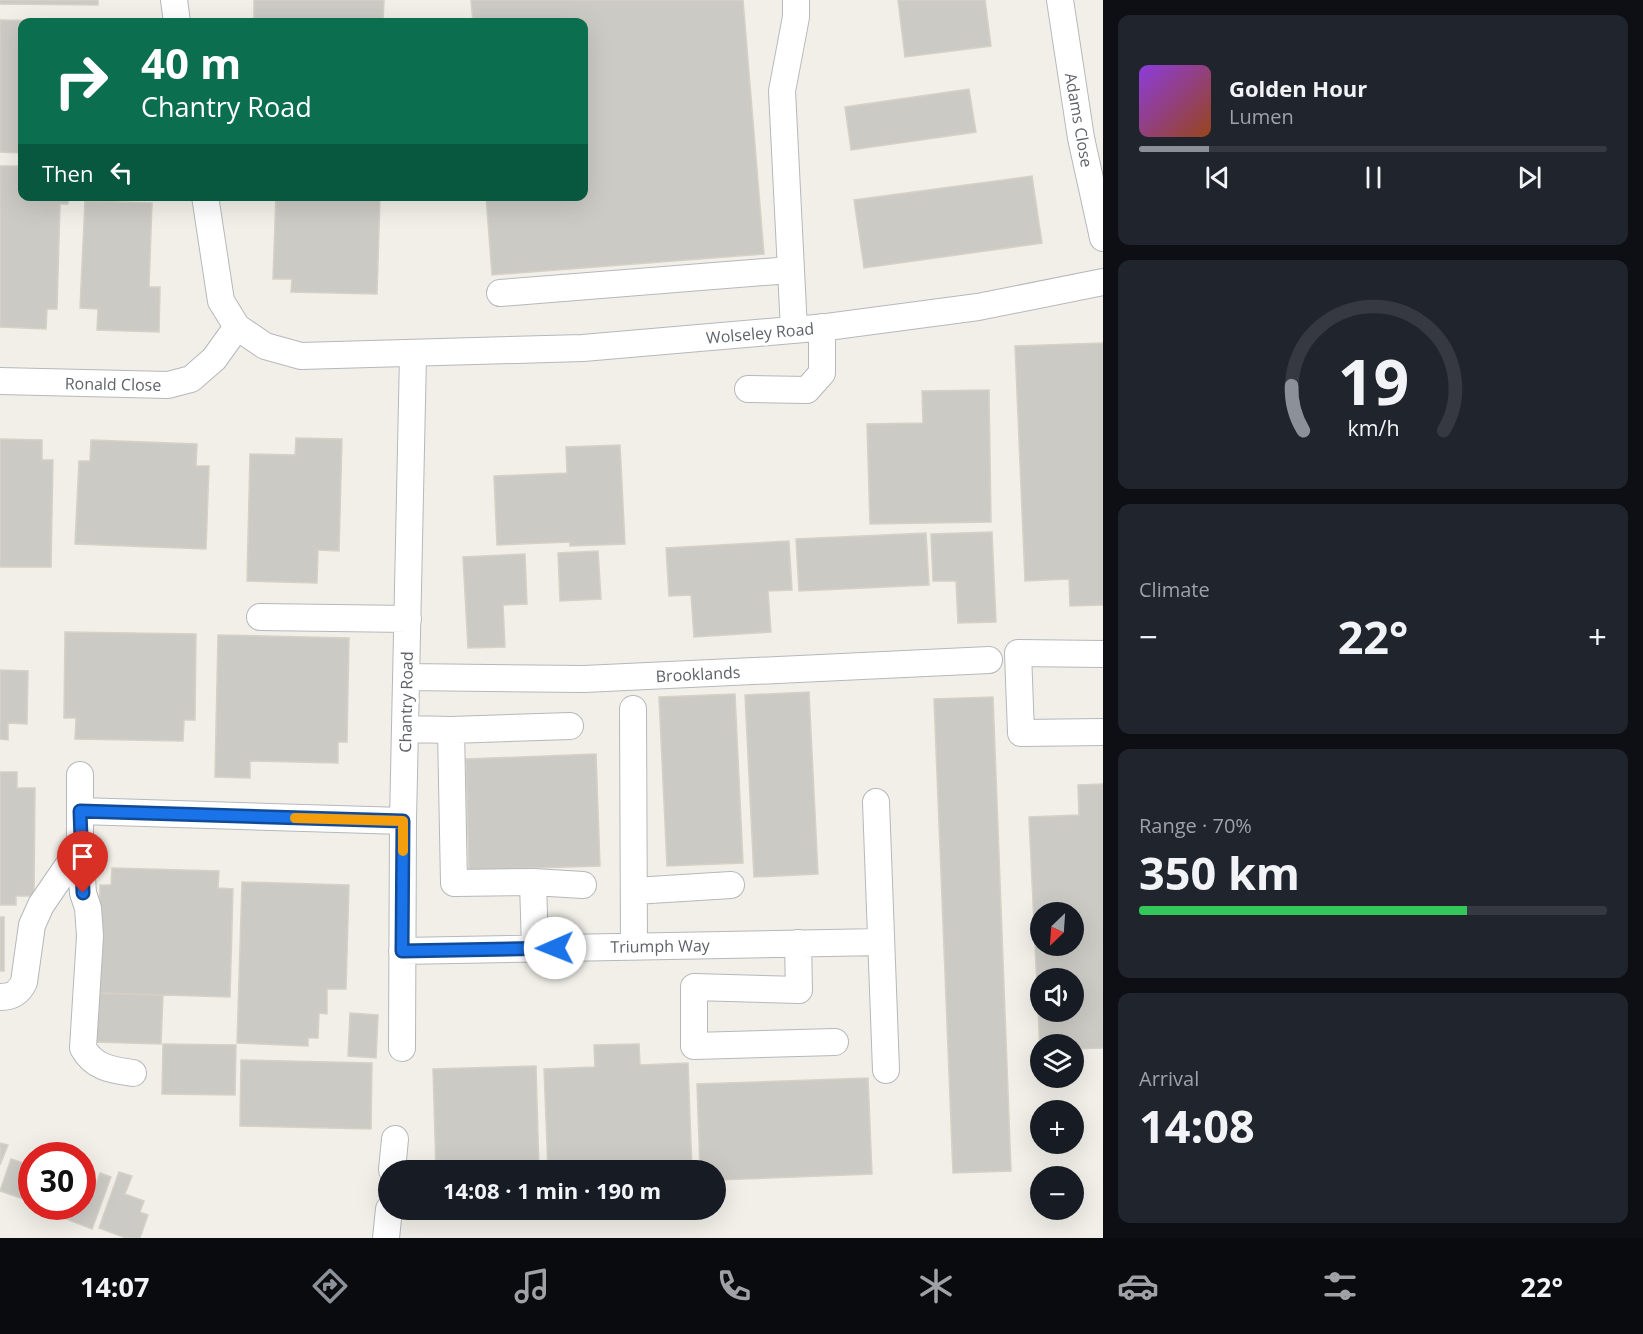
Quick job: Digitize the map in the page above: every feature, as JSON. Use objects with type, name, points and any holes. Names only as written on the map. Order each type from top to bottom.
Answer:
[{"type":"street","points":[[174,0],[176,18]]},
{"type":"street","points":[[794,330],[782,91],[796,16],[796,0]]},
{"type":"street","name":"Adams Close","points":[[1060,0],[1081,138],[1103,238]]},
{"type":"street","points":[[205,201],[221,301],[237,327]]},
{"type":"street","points":[[500,293],[790,270]]},
{"type":"street","name":"Wolseley Road","points":[[237,327],[265,346],[301,356],[413,355],[583,348],[822,327],[978,307],[1103,282]]},
{"type":"street","name":"Ronald Close","points":[[0,381],[168,385],[191,379],[214,359],[237,327]]},
{"type":"street","points":[[748,389],[807,390],[822,373],[822,327]]},
{"type":"street","name":"Chantry Road","points":[[402,1048],[403,821],[413,355]]},
{"type":"street","points":[[260,617],[408,619]]},
{"type":"street","points":[[1103,654],[1018,654],[1021,733],[1103,732]]},
{"type":"street","name":"Brooklands","points":[[407,677],[584,679],[989,660]]},
{"type":"street","points":[[633,709],[634,946]]},
{"type":"street","points":[[405,729],[450,730],[570,726]]},
{"type":"street","points":[[450,730],[454,883],[533,882],[583,885]]},
{"type":"street","points":[[80,775],[80,848],[83,893],[88,908],[90,936],[83,1048],[89,1059],[107,1070],[133,1073]]},
{"type":"street","points":[[876,802],[885,1071]]},
{"type":"street","points":[[80,811],[403,821]]},
{"type":"street","points":[[0,997],[16,994],[20,990],[24,982],[32,925],[42,905],[80,848]]},
{"type":"street","points":[[533,882],[535,948]]},
{"type":"street","points":[[634,891],[731,885]]},
{"type":"street","name":"Triumph Way","points":[[402,951],[881,942]]},
{"type":"street","points":[[798,943],[799,990],[694,987],[694,1046],[835,1042]]},
{"type":"street","points":[[393,1160],[395,1138]]},
{"type":"street","points":[[386,1238],[388,1220]]},
{"type":"building","points":[[0,0],[98,0],[98,5],[0,4]]},
{"type":"building","points":[[254,0],[384,0],[383,18],[254,18]]},
{"type":"building","points":[[471,0],[743,0],[764,254],[492,275],[486,201],[588,201],[588,18],[473,18]]},
{"type":"building","points":[[898,0],[985,0],[991,46],[905,57]]},
{"type":"building","points":[[0,20],[18,20],[18,153],[0,152]]},
{"type":"building","points":[[969,89],[976,132],[851,150],[845,107]]},
{"type":"building","points":[[0,166],[18,166],[18,201],[68,201],[68,204],[60,204],[57,309],[47,309],[46,329],[0,327]]},
{"type":"building","points":[[1032,176],[1042,243],[864,268],[854,200]]},
{"type":"building","points":[[85,201],[152,203],[149,287],[160,287],[159,332],[97,330],[98,309],[80,308]]},
{"type":"building","points":[[276,201],[380,201],[377,294],[291,292],[292,279],[273,279]]},
{"type":"building","points":[[1103,343],[1103,605],[1070,606],[1069,579],[1025,581],[1015,346]]},
{"type":"building","points":[[989,390],[991,522],[870,524],[867,424],[923,423],[922,391]]},
{"type":"building","points":[[296,438],[342,439],[339,551],[318,550],[317,583],[247,581],[250,454],[295,455]]},
{"type":"building","points":[[0,439],[42,440],[42,460],[53,460],[51,567],[0,567]]},
{"type":"building","points":[[91,440],[197,444],[196,466],[209,466],[206,549],[75,544],[79,461],[90,461]]},
{"type":"building","points":[[620,445],[625,544],[570,546],[570,542],[497,545],[494,476],[567,473],[566,447]]},
{"type":"building","points":[[992,532],[996,622],[958,623],[956,581],[933,581],[931,534]]},
{"type":"building","points":[[926,533],[929,585],[799,591],[796,539]]},
{"type":"building","points":[[789,541],[792,590],[768,591],[771,632],[694,637],[691,595],[669,596],[666,548]]},
{"type":"building","points":[[598,551],[601,599],[560,601],[558,553]]},
{"type":"building","points":[[525,554],[527,604],[503,605],[505,647],[468,648],[463,557]]},
{"type":"building","points":[[65,632],[196,634],[195,720],[184,720],[183,741],[75,739],[76,718],[64,718]]},
{"type":"building","points":[[218,635],[349,638],[347,742],[338,742],[338,763],[250,761],[250,778],[215,777]]},
{"type":"building","points":[[0,670],[28,671],[27,724],[8,723],[8,740],[0,739]]},
{"type":"building","points":[[809,692],[818,874],[754,877],[745,695]]},
{"type":"building","points":[[735,694],[743,863],[667,866],[659,697]]},
{"type":"building","points":[[993,697],[1011,1171],[953,1173],[934,699]]},
{"type":"building","points":[[596,754],[600,866],[469,870],[466,759]]},
{"type":"building","points":[[0,772],[17,772],[17,788],[35,788],[34,896],[16,896],[16,905],[0,905]]},
{"type":"building","points":[[1103,784],[1103,1048],[1084,1049],[1084,1034],[1039,1034],[1039,1022],[1084,1022],[1084,968],[1036,968],[1036,956],[1084,956],[1084,902],[1033,902],[1029,817],[1079,815],[1078,785]]},
{"type":"building","points":[[112,868],[219,871],[218,888],[233,889],[230,997],[97,993],[100,885],[111,885]]},
{"type":"building","points":[[242,882],[349,885],[346,989],[327,989],[327,1014],[319,1013],[318,1038],[308,1038],[308,1046],[237,1043]]},
{"type":"building","points":[[0,917],[4,917],[4,971],[0,971]]},
{"type":"building","points":[[97,993],[163,995],[161,1044],[95,1042]]},
{"type":"building","points":[[350,1013],[378,1015],[376,1058],[348,1056]]},
{"type":"building","points":[[163,1044],[236,1045],[235,1095],[162,1094]]},
{"type":"building","points":[[639,1044],[640,1065],[688,1063],[692,1160],[548,1160],[544,1069],[595,1067],[594,1045]]},
{"type":"building","points":[[241,1060],[372,1063],[371,1129],[240,1126]]},
{"type":"building","points":[[536,1066],[539,1160],[436,1160],[433,1069]]},
{"type":"building","points":[[868,1078],[872,1174],[726,1180],[726,1160],[700,1160],[697,1084]]},
{"type":"building","points":[[0,1143],[8,1145],[0,1165]]},
{"type":"building","points":[[11,1159],[18,1161],[18,1197],[0,1191]]},
{"type":"building","points":[[119,1172],[132,1176],[125,1194],[144,1201],[140,1212],[148,1215],[140,1238],[126,1238],[99,1228]]},
{"type":"building","points":[[100,1173],[111,1177],[96,1218],[96,1184]]},
{"type":"building","points":[[69,1220],[95,1220],[92,1229]]},
{"type":"slow traffic","points":[[295,818],[403,821],[403,851]]},
{"type":"route","points":[[83,893],[80,811],[403,821],[402,951],[555,948]]}]
